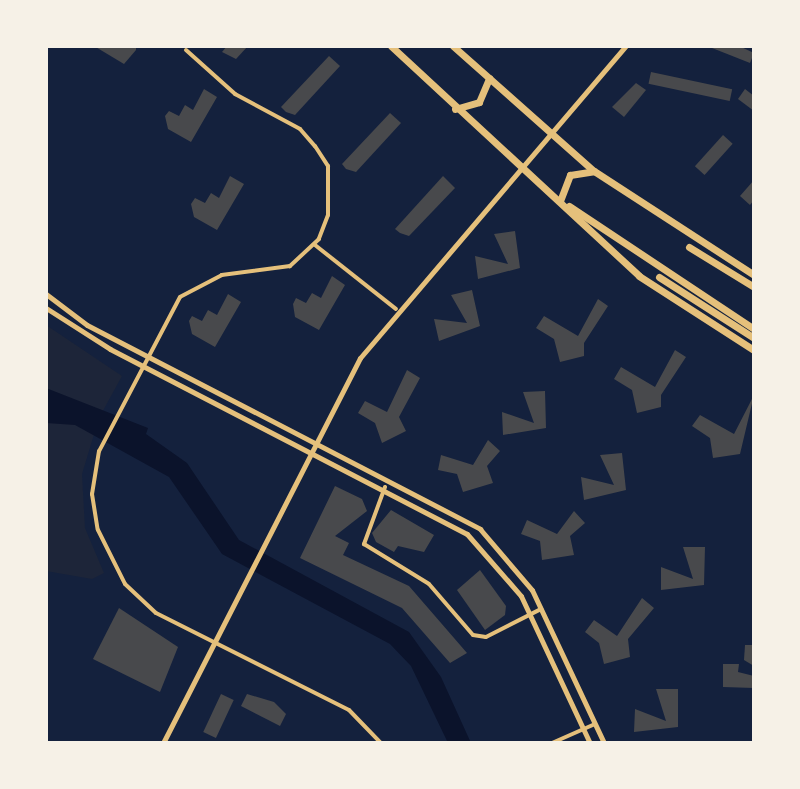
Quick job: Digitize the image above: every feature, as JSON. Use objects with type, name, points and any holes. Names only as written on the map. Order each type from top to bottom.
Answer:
[{"type":"main road","points":[[391,46],[455,109],[560,201],[639,276],[754,350]]},
{"type":"main road","points":[[453,46],[594,171],[754,275]]},
{"type":"main road","points":[[455,109],[479,102],[489,78]]},
{"type":"main road","points":[[560,201],[570,175],[594,171]]},
{"type":"main road","points":[[560,201],[754,329]]},
{"type":"main road","points":[[689,247],[754,287]]},
{"type":"main road","points":[[659,277],[754,338]]},
{"type":"street","points":[[163,743],[294,481],[360,358],[396,309],[626,46]]},
{"type":"street","points":[[186,50],[235,94],[300,129],[315,146],[331,190],[315,245],[290,266],[198,283],[180,297],[145,356],[99,451],[94,510],[113,565],[140,600],[213,643],[349,710],[381,743]]},
{"type":"street","points":[[315,245],[396,309]]},
{"type":"street","points":[[46,294],[145,356],[465,517],[511,560],[541,609],[604,743]]},
{"type":"street","points":[[46,308],[141,364],[385,487],[467,534],[503,570],[531,614],[590,743]]},
{"type":"street","points":[[385,487],[363,535],[367,548],[429,584],[479,639],[541,609]]},
{"type":"street","points":[[552,743],[595,724]]},
{"type":"shaded area","points":[[46,325],[122,376],[99,418],[82,474],[85,528],[104,573],[92,579],[46,571]]},
{"type":"shaded area","points":[[46,388],[148,428],[146,434],[187,463],[239,540],[409,632],[441,677],[471,743],[448,743],[411,666],[390,644],[222,554],[169,477],[75,425],[46,423]]},
{"type":"building","points":[[94,46],[136,46],[136,50],[124,64]]},
{"type":"building","points":[[227,46],[248,46],[236,59],[222,52]]},
{"type":"building","points":[[707,46],[739,46],[754,53],[750,63]]},
{"type":"building","points":[[329,56],[340,66],[295,115],[286,112],[281,107]]},
{"type":"building","points":[[651,72],[732,89],[730,101],[649,84]]},
{"type":"building","points":[[636,83],[646,90],[624,117],[612,107]]},
{"type":"building","points":[[204,89],[217,97],[191,142],[168,129],[165,116],[169,111],[179,116],[185,105],[193,110]]},
{"type":"building","points":[[745,89],[754,96],[754,111],[738,99]]},
{"type":"building","points":[[390,113],[401,123],[356,172],[346,169],[342,164]]},
{"type":"building","points":[[723,135],[733,144],[705,175],[695,166]]},
{"type":"building","points":[[230,176],[244,184],[217,230],[194,217],[191,204],[195,198],[205,203],[211,193],[219,198]]},
{"type":"building","points":[[443,176],[455,188],[409,236],[395,229]]},
{"type":"building","points":[[754,180],[754,200],[750,205],[740,196]]},
{"type":"building","points":[[515,231],[520,268],[478,279],[475,256],[508,264],[494,234]]},
{"type":"building","points":[[332,276],[345,285],[319,330],[295,317],[293,304],[296,298],[306,303],[312,293],[321,298]]},
{"type":"building","points":[[472,290],[480,326],[439,341],[434,319],[467,323],[451,295]]},
{"type":"building","points":[[228,294],[241,302],[215,347],[192,334],[189,321],[192,316],[202,321],[208,310],[217,315]]},
{"type":"building","points":[[598,299],[608,306],[584,343],[584,356],[560,362],[554,339],[536,328],[544,316],[578,336]]},
{"type":"building","points":[[675,350],[686,357],[661,395],[661,407],[637,413],[632,390],[614,379],[621,367],[655,387]]},
{"type":"building","points":[[407,370],[420,378],[399,417],[406,431],[382,443],[375,423],[358,413],[365,401],[387,412]]},
{"type":"building","points":[[545,391],[546,428],[503,435],[502,412],[534,423],[523,392]]},
{"type":"building","points":[[754,395],[740,454],[713,458],[710,438],[692,426],[700,415],[734,434]]},
{"type":"building","points":[[488,440],[500,451],[487,466],[493,483],[463,492],[457,474],[438,470],[441,455],[473,465]]},
{"type":"building","points":[[622,453],[626,490],[584,500],[581,477],[614,485],[600,455]]},
{"type":"building","points":[[335,486],[362,499],[367,511],[335,536],[349,543],[343,555],[409,586],[467,653],[450,663],[402,608],[300,558]]},
{"type":"building","points":[[391,510],[434,535],[424,552],[398,546],[394,552],[376,542],[372,533]]},
{"type":"building","points":[[574,511],[585,523],[570,536],[574,555],[542,560],[540,541],[521,534],[527,520],[557,534]]},
{"type":"building","points":[[683,547],[705,547],[704,585],[661,590],[661,567],[693,579]]},
{"type":"building","points":[[480,570],[506,606],[505,615],[485,630],[457,590]]},
{"type":"building","points":[[642,598],[654,608],[628,639],[630,657],[604,664],[599,643],[585,632],[594,620],[617,636]]},
{"type":"building","points":[[119,608],[178,647],[160,692],[93,659]]},
{"type":"building","points":[[745,645],[754,645],[754,666],[744,660]]},
{"type":"building","points":[[723,664],[739,664],[738,672],[754,676],[754,688],[723,687]]},
{"type":"building","points":[[656,689],[678,689],[678,727],[634,732],[635,709],[666,721]]},
{"type":"building","points":[[221,694],[234,700],[216,738],[203,732]]},
{"type":"building","points":[[247,694],[274,702],[286,714],[280,726],[241,706]]}]
